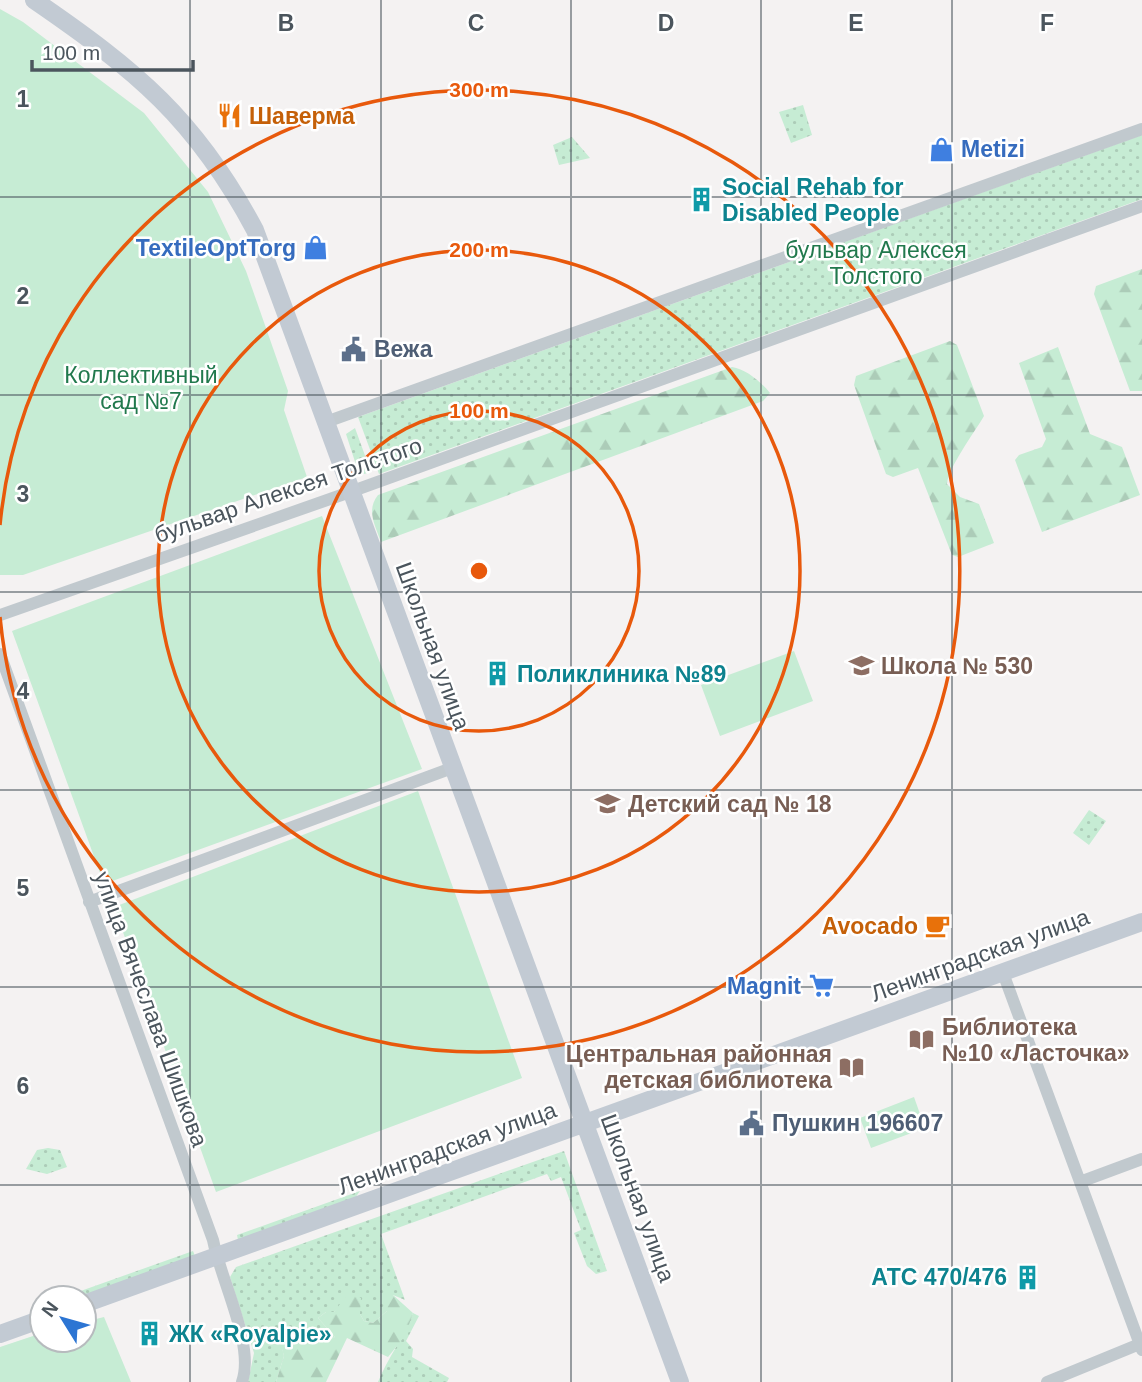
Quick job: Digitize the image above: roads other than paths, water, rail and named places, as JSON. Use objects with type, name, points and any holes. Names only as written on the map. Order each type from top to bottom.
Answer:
[{"type":"street","name":"Школьная улица","points":[[34,0],[132,71],[178,115],[217,166],[255,230],[680,1382]]},
{"type":"street","points":[[326,422],[1142,129]]},
{"type":"street","name":"бульвар Алексея Толстого","points":[[0,614],[350,492],[1142,206]]},
{"type":"street","name":"улица Вячеслава Шишкова","points":[[0,654],[214,1240],[216,1256],[244,1343],[246,1373],[242,1382]]},
{"type":"street","points":[[89,902],[452,768]]},
{"type":"street","name":"Ленинградская улица","points":[[98,1299],[1142,922]]},
{"type":"street","points":[[1003,973],[1141,1346],[1047,1382]]},
{"type":"street","points":[[1080,1182],[1142,1159]]},
{"type":"street","points":[[0,1334],[28,1324]]},
{"type":"place","name":"Шаверма","points":[[229,116]]},
{"type":"place","name":"Metizi","points":[[941,149]]},
{"type":"place","name":"Social Rehab for Disabled People","points":[[702,200]]},
{"type":"place","name":"TextileOptTorg","points":[[316,248]]},
{"type":"place","name":"Вежа","points":[[354,349]]},
{"type":"place","name":"Школа № 530","points":[[861,666]]},
{"type":"place","name":"Поликлиника №89","points":[[497,674]]},
{"type":"place","name":"Детский сад № 18","points":[[608,804]]},
{"type":"place","name":"Avocado","points":[[938,926]]},
{"type":"place","name":"Magnit","points":[[821,986]]},
{"type":"place","name":"Библиотека №10 «Ласточка»","points":[[922,1040]]},
{"type":"place","name":"Центральная районная детская библиотека","points":[[852,1067]]},
{"type":"place","name":"Пушкин 196607","points":[[752,1123]]},
{"type":"place","name":"АТС 470/476","points":[[1027,1277]]},
{"type":"place","name":"ЖК «Royalpie»","points":[[149,1334]]},
{"type":"park label","name":"Коллективный сад №7","points":[[141,388]]}]
